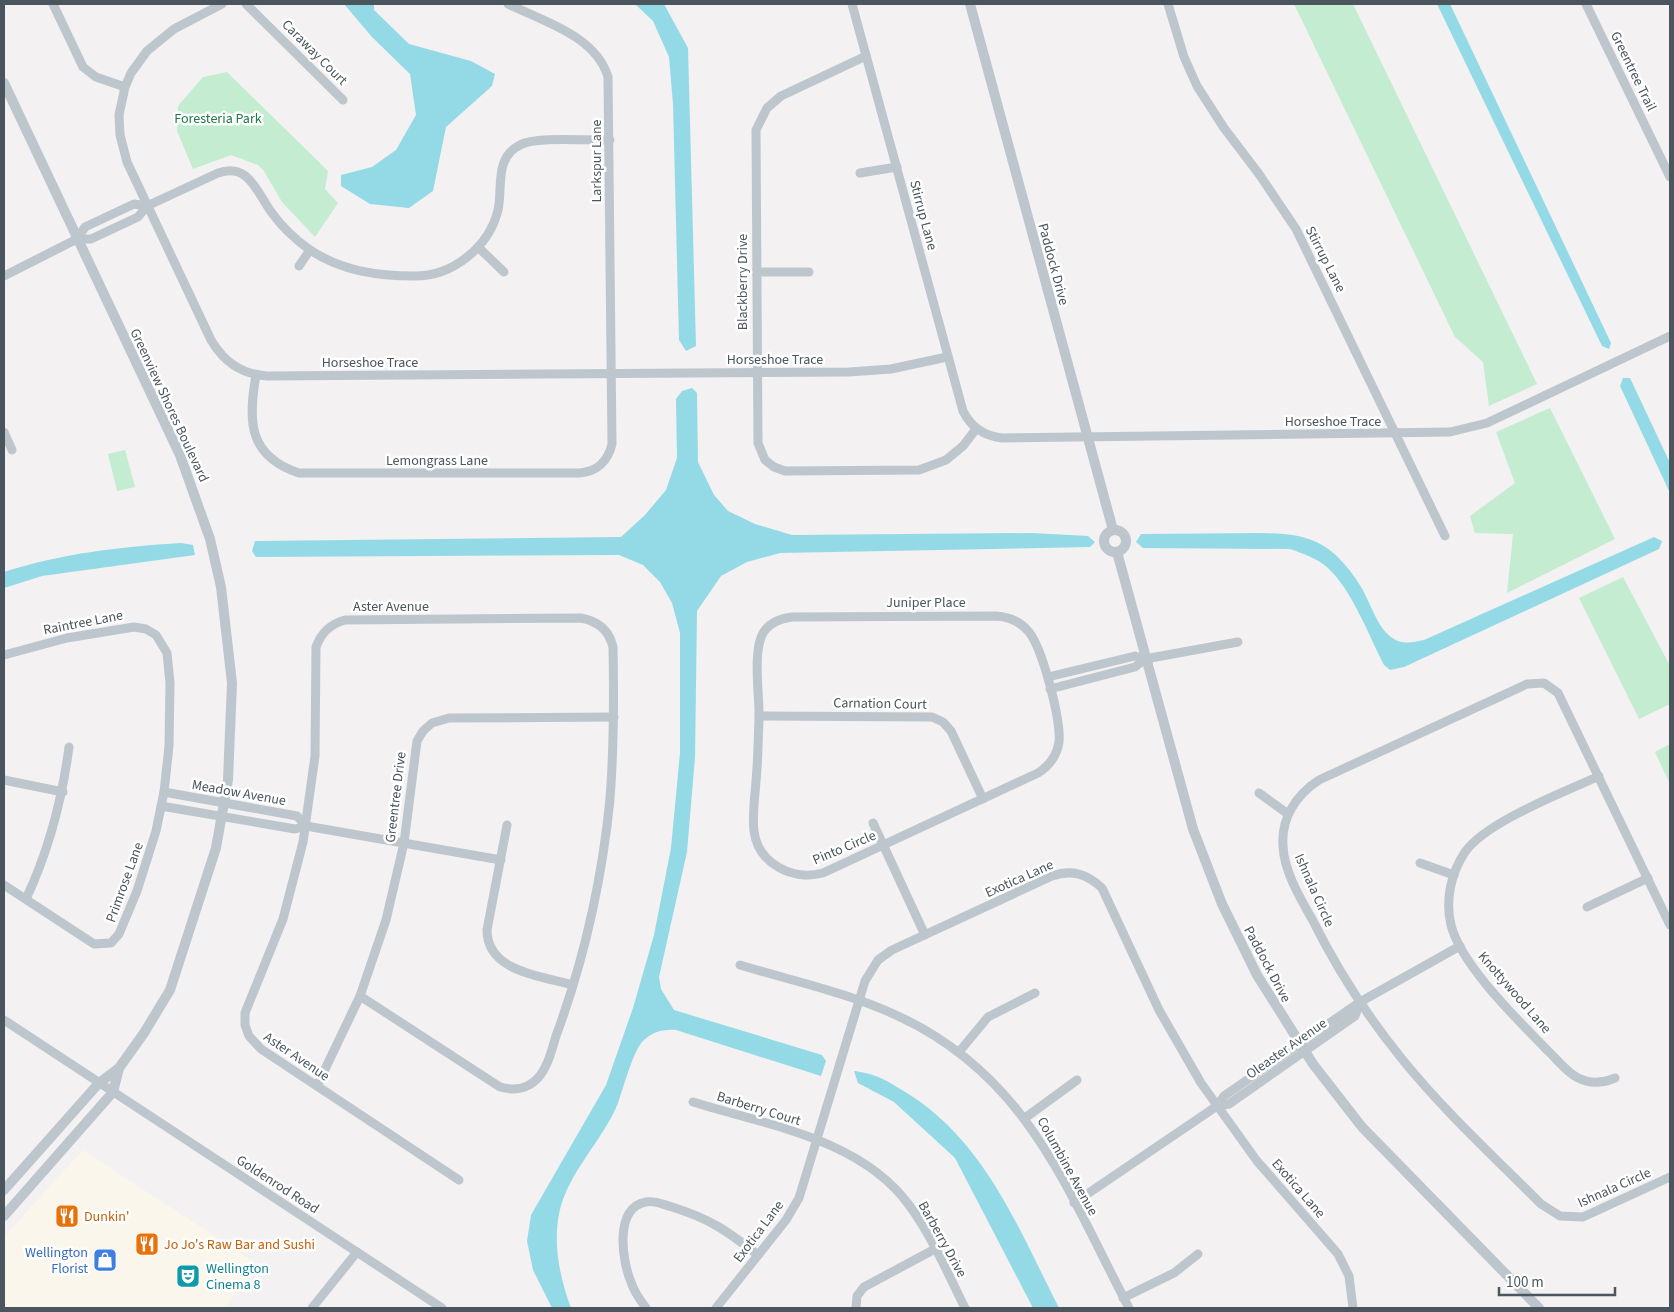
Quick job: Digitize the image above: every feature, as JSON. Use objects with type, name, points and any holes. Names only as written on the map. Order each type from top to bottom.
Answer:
[{"type":"street","points":[[53,4],[83,67],[96,77],[125,88]]},
{"type":"street","name":"Horseshoe Trace","points":[[222,4],[174,29],[152,46],[138,62],[125,88],[119,114],[122,149],[216,349],[231,364],[256,375],[867,372],[914,365],[947,356]]},
{"type":"street","name":"Caraway Court","points":[[246,4],[343,100]]},
{"type":"street","name":"Larkspur Lane","points":[[508,4],[583,41],[597,54],[606,70],[609,83],[612,374]]},
{"type":"street","name":"Stirrup Lane","points":[[852,4],[962,411],[976,429]]},
{"type":"street","name":"Paddock Drive","points":[[970,4],[1113,530]]},
{"type":"street","name":"Stirrup Lane","points":[[1168,4],[1178,41],[1197,86],[1224,128],[1259,174],[1296,229],[1445,536]]},
{"type":"street","name":"Greentree Trail","points":[[1586,4],[1670,176]]},
{"type":"street","name":"Blackberry Drive","points":[[866,56],[781,96],[767,108],[760,118],[755,140],[759,450],[769,464],[785,471],[919,470],[946,460],[963,446],[976,429]]},
{"type":"street","name":"Greenview Shores Boulevard","points":[[4,82],[180,455],[210,539],[221,587],[232,684],[232,733],[225,803],[206,882],[170,990],[144,1033],[119,1068],[99,1083],[4,1190]]},
{"type":"street","points":[[4,276],[77,240],[90,239],[138,217],[148,206],[218,173],[229,170],[239,172],[252,181],[284,228],[310,250],[332,262],[362,272],[393,276],[419,276],[450,268],[478,247],[485,238],[496,215],[500,196],[501,171],[505,160],[512,150],[522,144],[534,141],[610,140]]},
{"type":"street","points":[[860,173],[896,167]]},
{"type":"street","points":[[77,240],[85,227],[93,223],[134,204],[148,206]]},
{"type":"street","points":[[478,247],[504,272]]},
{"type":"street","points":[[299,266],[310,250]]},
{"type":"street","points":[[756,272],[809,272]]},
{"type":"street","name":"Horseshoe Trace","points":[[976,429],[991,436],[1002,438],[1450,432],[1487,423],[1670,336]]},
{"type":"street","name":"Lemongrass Lane","points":[[256,375],[251,410],[258,441],[271,458],[280,465],[299,473],[310,475],[579,473],[592,471],[602,464],[611,449],[612,374]]},
{"type":"street","points":[[4,432],[12,450]]},
{"type":"street","points":[[1113,530],[1123,533],[1126,539],[1125,546],[1117,552],[1110,551],[1105,545],[1106,534],[1113,530]]},
{"type":"street","name":"Paddock Drive","points":[[1117,552],[1187,810],[1222,904],[1257,975],[1302,1048],[1337,1096],[1376,1142],[1539,1308]]},
{"type":"street","name":"Juniper Place","points":[[771,625],[781,619],[792,617],[1002,616],[1022,624],[1029,632],[1048,677]]},
{"type":"street","name":"Aster Avenue","points":[[360,996],[494,1084],[518,1089],[534,1082],[545,1068],[574,985],[594,903],[604,848],[610,799],[614,717],[612,641],[606,631],[592,621],[581,618],[339,622],[324,632],[316,647],[315,747],[306,826],[283,919],[247,1007],[245,1019],[249,1036],[256,1046],[459,1180]]},
{"type":"street","name":"Pinto Circle","points":[[771,625],[763,634],[759,650],[759,716],[754,830],[757,842],[767,858],[787,872],[811,875],[829,870],[1038,773],[1054,758],[1059,742],[1059,731],[1048,677]]},
{"type":"street","name":"Raintree Lane","points":[[4,655],[67,638],[128,627],[146,629],[156,635],[167,653],[170,683],[169,746],[164,792]]},
{"type":"street","points":[[1048,677],[1135,656],[1145,659],[1238,642]]},
{"type":"street","points":[[1050,689],[1136,667],[1145,659]]},
{"type":"street","name":"Ishnala Circle","points":[[1670,925],[1558,693],[1550,685],[1532,682],[1319,780],[1300,795],[1288,814],[1283,830],[1282,847],[1288,869],[1324,942],[1360,1002],[1397,1052],[1428,1088],[1550,1212],[1572,1218],[1588,1216],[1670,1177]]},
{"type":"street","name":"Carnation Court","points":[[759,716],[932,717],[943,722],[951,730],[983,799]]},
{"type":"street","name":"Greentree Drive","points":[[317,1086],[360,996],[386,920],[404,843],[415,747],[419,736],[432,723],[450,718],[614,717]]},
{"type":"street","points":[[26,899],[48,847],[62,792],[69,746]]},
{"type":"street","name":"Knottywood Lane","points":[[1599,776],[1488,830],[1465,852],[1454,875],[1449,900],[1449,912],[1460,946],[1512,1013],[1569,1072],[1578,1078],[1593,1082],[1614,1078]]},
{"type":"street","points":[[4,780],[62,792]]},
{"type":"street","name":"Meadow Avenue","points":[[164,792],[297,816],[306,826]]},
{"type":"street","name":"Primrose Lane","points":[[4,885],[94,944],[106,945],[111,943],[119,934],[137,891],[164,792]]},
{"type":"street","points":[[1259,794],[1288,814]]},
{"type":"street","name":"Meadow Avenue","points":[[161,806],[295,830],[306,826],[501,860]]},
{"type":"street","points":[[873,823],[925,935]]},
{"type":"street","points":[[507,825],[486,930],[492,953],[501,961],[512,966],[574,985]]},
{"type":"street","points":[[1420,863],[1454,875]]},
{"type":"street","name":"Exotica Lane","points":[[716,1308],[793,1210],[817,1140],[867,975],[878,960],[887,953],[1058,874],[1074,873],[1090,877],[1102,888],[1108,897],[1140,972],[1159,1010],[1217,1106],[1257,1161],[1338,1254],[1349,1276],[1353,1308]]},
{"type":"street","points":[[1587,907],[1648,878]]},
{"type":"street","name":"Oleaster Avenue","points":[[1074,1204],[1217,1106],[1224,1096],[1302,1048],[1360,1002],[1460,946]]},
{"type":"street","name":"Columbine Avenue","points":[[740,964],[859,1001],[919,1026],[960,1052],[994,1081],[1026,1118],[1046,1148],[1129,1308]]},
{"type":"street","points":[[960,1052],[988,1017],[1035,994]]},
{"type":"street","name":"Goldenrod Road","points":[[4,1020],[442,1308]]},
{"type":"street","name":"Greenview Shores Boulevard","points":[[4,1216],[113,1092],[119,1068]]},
{"type":"street","points":[[1026,1118],[1076,1080]]},
{"type":"street","name":"Barberry Court","points":[[693,1102],[817,1140]]},
{"type":"street","name":"Barberry Drive","points":[[817,1140],[847,1152],[886,1179],[908,1204],[935,1249],[965,1308]]},
{"type":"street","points":[[646,1308],[631,1283],[626,1270],[623,1244],[627,1218],[636,1206],[641,1203],[652,1202],[699,1215],[726,1229],[758,1255]]},
{"type":"street","points":[[856,1308],[857,1296],[864,1286],[935,1249]]},
{"type":"street","points":[[312,1308],[357,1252]]},
{"type":"street","points":[[1123,1298],[1174,1273],[1198,1254]]},
{"type":"street","points":[[1353,1308],[1361,1308]]},
{"type":"shaded area","points":[[83,1150],[257,1264],[225,1308],[4,1308],[4,1237]]},
{"type":"green space","points":[[1294,4],[1353,4],[1537,384],[1489,406],[1483,362],[1455,337]]},
{"type":"green space","name":"Foresteria Park","points":[[227,72],[328,171],[325,189],[338,203],[315,237],[282,202],[264,171],[258,165],[231,155],[193,169],[177,131],[178,106],[203,77]]},
{"type":"green space","points":[[1550,408],[1615,539],[1507,593],[1513,534],[1475,533],[1470,516],[1515,483],[1496,432]]},
{"type":"green space","points":[[125,450],[135,487],[117,491],[108,454]]},
{"type":"green space","points":[[1623,577],[1670,666],[1670,704],[1639,719],[1579,598]]},
{"type":"green space","points":[[1670,744],[1670,784],[1655,752]]},
{"type":"water","points":[[344,4],[374,4],[374,10],[409,44],[471,61],[495,74],[492,86],[446,127],[433,191],[409,208],[370,204],[341,186],[341,175],[372,167],[396,150],[416,115],[410,74],[372,37]]},
{"type":"water","points":[[635,4],[664,4],[688,48],[696,346],[686,351],[679,340],[673,104],[669,57],[653,21]]},
{"type":"water","points":[[1437,4],[1450,4],[1611,343],[1609,349],[1602,346]]},
{"type":"water","points":[[1623,378],[1630,378],[1670,463],[1670,493],[1620,386]]},
{"type":"water","points":[[692,388],[697,393],[698,462],[714,495],[728,511],[755,524],[792,535],[1032,533],[1088,536],[1095,542],[1090,547],[780,553],[747,562],[721,576],[697,611],[695,757],[687,852],[659,977],[661,989],[674,1010],[822,1055],[826,1061],[821,1076],[676,1030],[658,1032],[642,1042],[628,1071],[612,1116],[577,1170],[563,1199],[557,1226],[557,1250],[561,1274],[571,1308],[552,1308],[533,1270],[527,1241],[531,1215],[606,1085],[633,1008],[654,935],[671,848],[680,753],[680,633],[672,603],[660,582],[643,565],[619,555],[256,557],[252,551],[255,541],[621,537],[645,515],[666,490],[677,458],[676,399],[682,391]]},
{"type":"water","points":[[1141,534],[1286,534],[1300,537],[1315,541],[1328,549],[1339,558],[1354,576],[1383,629],[1397,641],[1405,642],[1424,640],[1654,537],[1662,541],[1659,549],[1404,667],[1390,670],[1384,665],[1345,588],[1328,568],[1315,559],[1290,549],[1143,548],[1136,542]]},
{"type":"water","points":[[181,543],[193,545],[195,555],[42,576],[4,588],[4,572],[26,565],[92,552]]},
{"type":"water","points":[[854,1071],[880,1078],[902,1090],[931,1110],[955,1133],[977,1159],[996,1187],[1029,1247],[1059,1308],[1033,1308],[955,1158],[894,1102],[858,1083]]},
{"type":"place","name":"Dunkin'","points":[[67,1216]]},
{"type":"place","name":"Jo Jo's Raw Bar and Sushi","points":[[147,1244]]},
{"type":"place","name":"Wellington Florist","points":[[105,1260]]},
{"type":"place","name":"Wellington Cinema 8","points":[[188,1276]]}]
